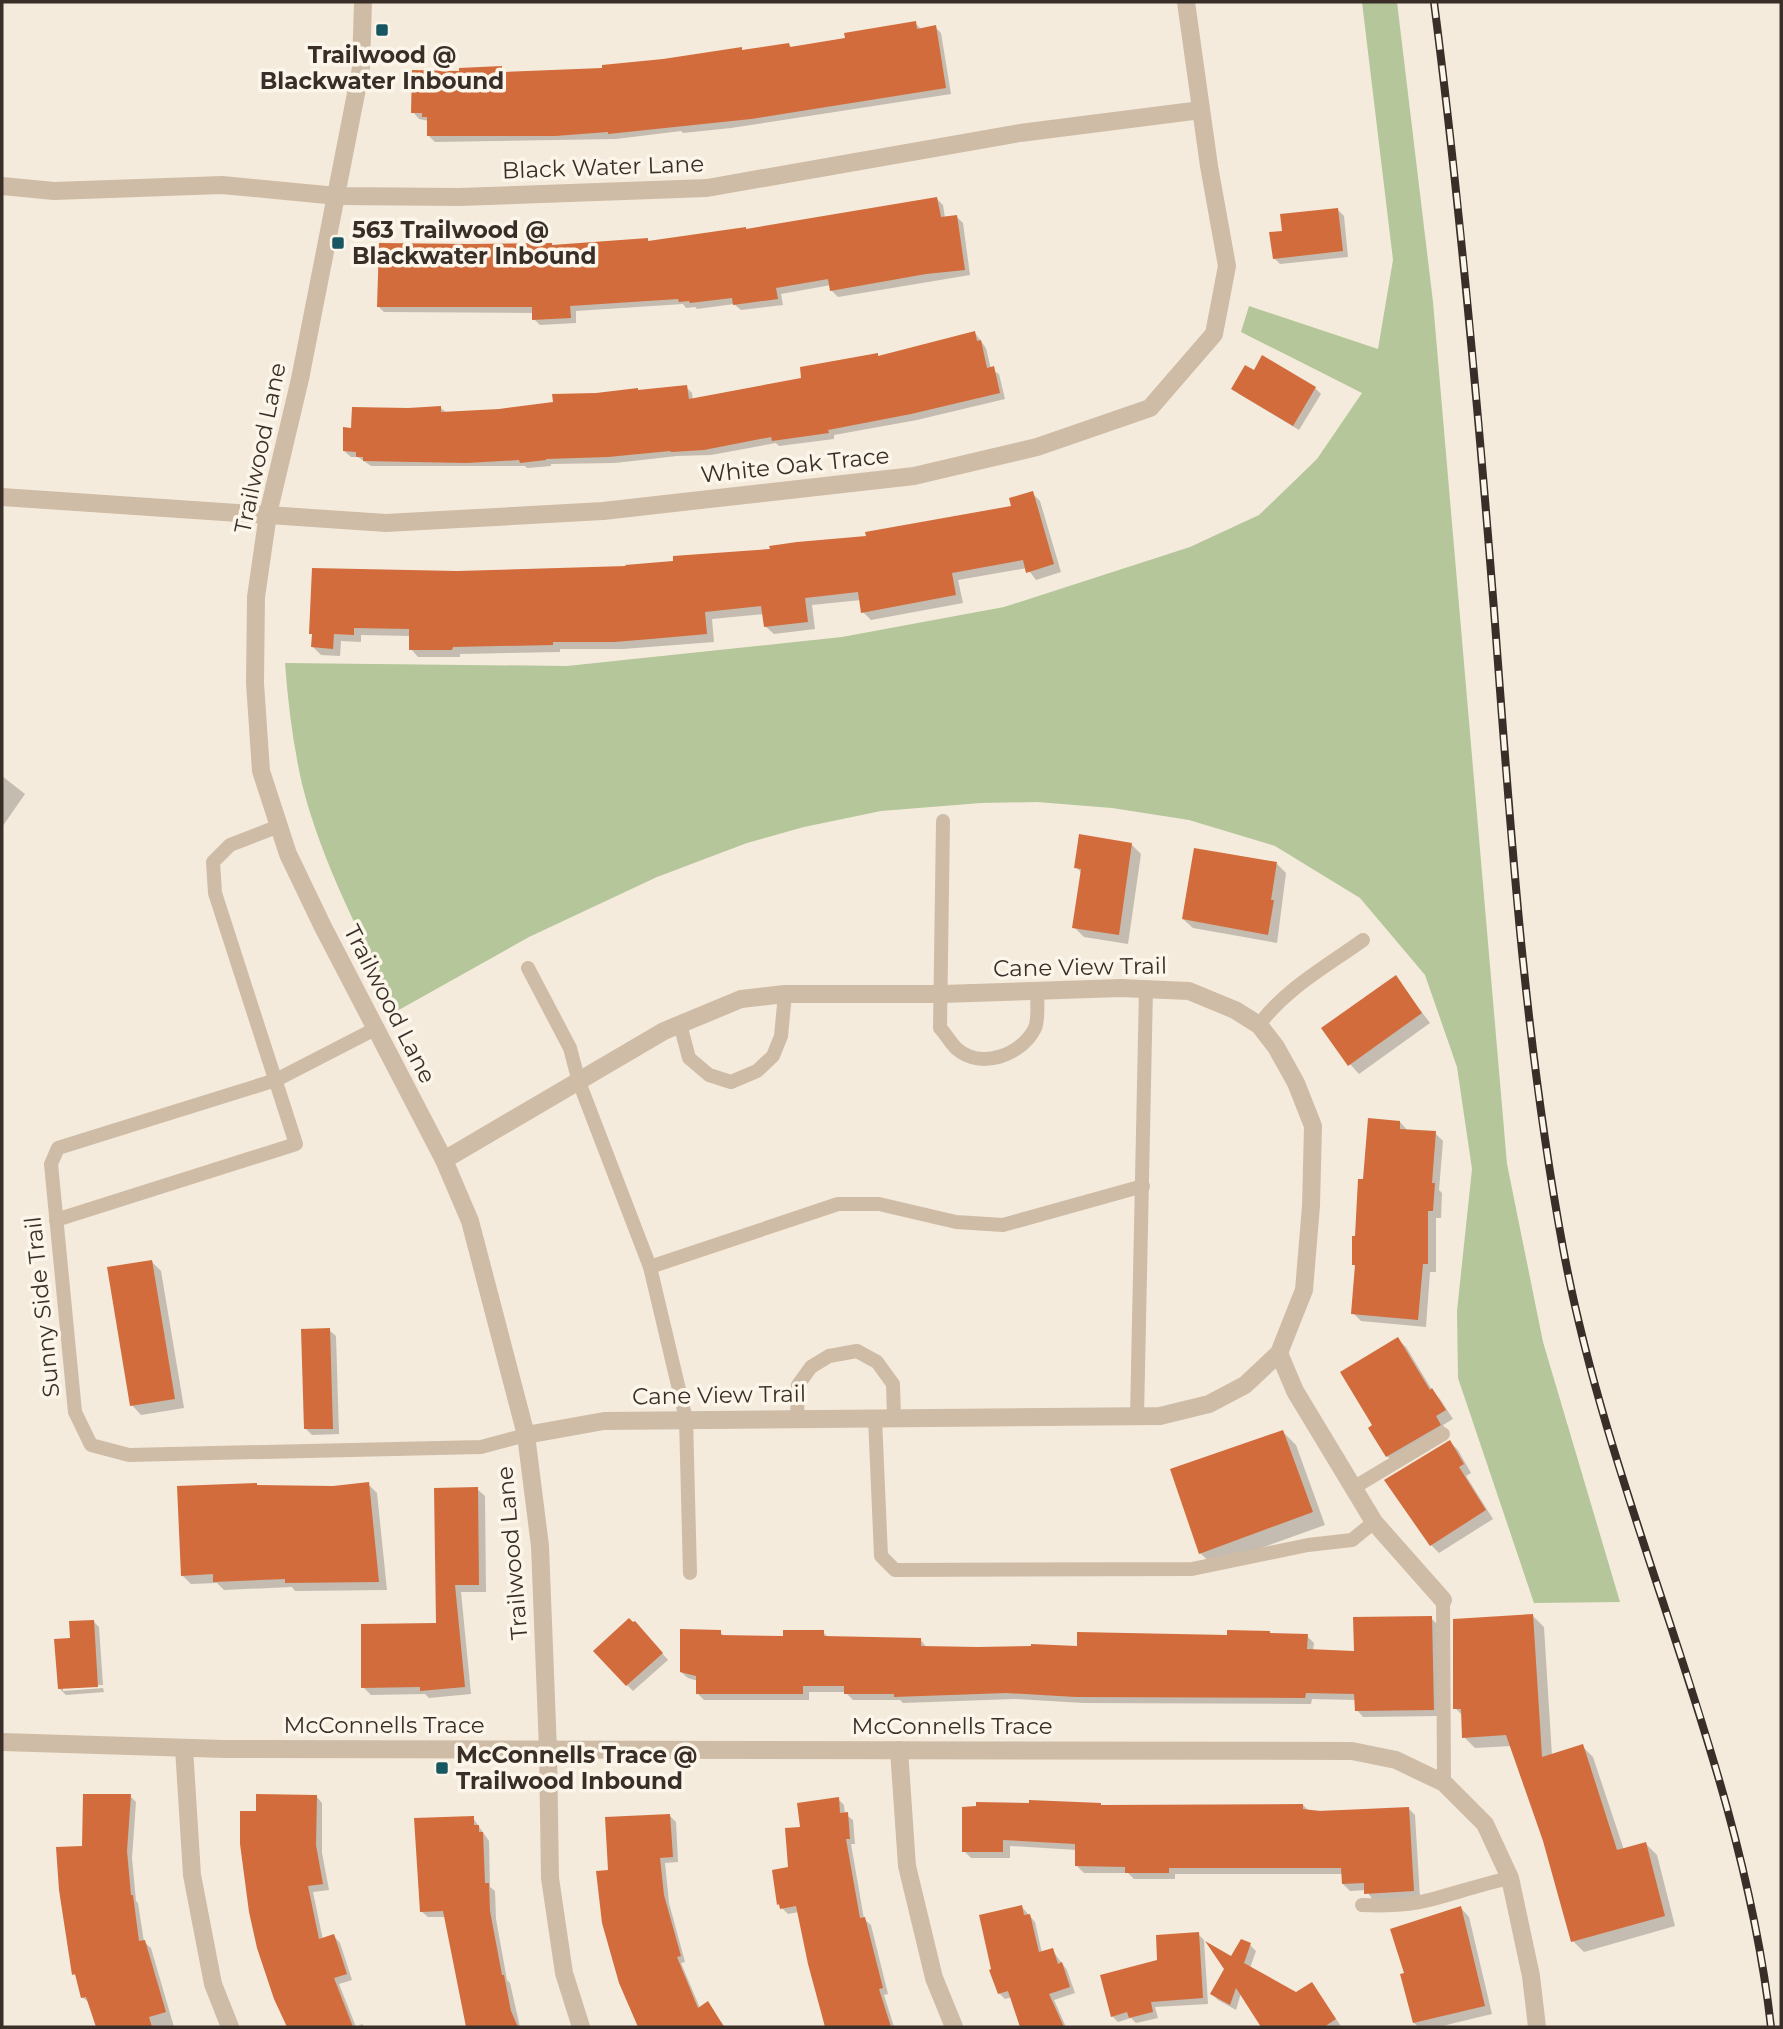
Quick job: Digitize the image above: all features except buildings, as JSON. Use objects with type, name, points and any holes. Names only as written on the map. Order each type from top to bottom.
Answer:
[{"type":"street","name":"Trailwood Lane","points":[[363,2],[361,68],[300,379],[268,514],[256,597],[255,683],[261,771],[288,854],[444,1160],[470,1221],[526,1434],[540,1546],[550,1878],[564,1973],[581,2027]]},
{"type":"street","name":"White Oak Trace","points":[[2,497],[386,523],[589,512],[914,476],[1037,447],[1150,408],[1214,334],[1227,266],[1209,166],[1186,2]]},
{"type":"street","name":"Black Water Lane","points":[[2,186],[54,191],[222,185],[337,196],[460,197],[707,188],[1007,135],[1201,110]]},
{"type":"street","name":"Cane View Trail","points":[[444,1160],[664,1031],[741,999],[785,994],[942,994],[1146,989],[1189,991],[1235,1010],[1259,1025],[1276,1047],[1296,1083],[1313,1126],[1311,1206],[1304,1290],[1279,1353],[1245,1385],[1209,1404],[1160,1416],[604,1421],[526,1434]]},
{"type":"street","points":[[1279,1353],[1295,1391],[1374,1522],[1443,1600]]},
{"type":"street","name":"McConnells Trace","points":[[2,1742],[184,1748],[1352,1751],[1396,1760],[1444,1783],[1485,1824],[1510,1878],[1531,1976],[1537,2027]]},
{"type":"street","points":[[184,1748],[192,1875],[213,1984],[230,2027]]},
{"type":"street","points":[[899,1750],[907,1866],[934,1978],[954,2027]]},
{"type":"lane","points":[[943,821],[940,1028],[957,1049],[977,1060],[1005,1055],[1023,1044],[1036,1026],[1037,990]]},
{"type":"lane","points":[[56,1220],[296,1144],[215,893],[214,862],[230,845],[279,825]]},
{"type":"lane","points":[[1259,1025],[1268,1012],[1295,988],[1363,940]]},
{"type":"lane","points":[[528,968],[570,1048],[579,1082],[650,1267],[686,1419],[690,1573]]},
{"type":"lane","points":[[1137,1417],[1146,989]]},
{"type":"lane","points":[[680,1024],[689,1058],[709,1076],[731,1082],[757,1071],[773,1056],[781,1035],[785,994]]},
{"type":"lane","name":"Sunny Side Trail","points":[[375,1029],[276,1080],[58,1148],[51,1164],[75,1412],[91,1445],[129,1455],[481,1447],[526,1434]]},
{"type":"lane","points":[[650,1267],[838,1204],[879,1203],[956,1222],[1003,1225],[1143,1186]]},
{"type":"lane","points":[[797,1419],[798,1385],[811,1367],[829,1356],[858,1351],[877,1362],[893,1384],[894,1418]]},
{"type":"lane","points":[[875,1418],[881,1556],[895,1570],[1192,1569],[1308,1545],[1352,1540],[1374,1522]]},
{"type":"lane","points":[[1353,1488],[1443,1434]]},
{"type":"lane","points":[[1443,1600],[1444,1783]]},
{"type":"lane","points":[[1362,1905],[1389,1906],[1427,1901],[1510,1878]]},
{"type":"green space","points":[[1362,2],[1397,2],[1433,302],[1507,1164],[1543,1342],[1620,1602],[1534,1603],[1458,1378],[1457,1311],[1472,1169],[1457,1067],[1425,975],[1360,898],[1275,846],[1189,820],[1112,808],[1037,802],[981,803],[881,811],[804,827],[747,843],[657,877],[529,937],[397,1011],[320,843],[302,784],[293,739],[285,663],[567,666],[842,637],[1004,607],[1190,547],[1259,515],[1317,459],[1362,393],[1241,332],[1249,306],[1378,349],[1393,260]]},
{"type":"railway","points":[[1434,2],[1475,382],[1520,930],[1549,1169],[1585,1347],[1612,1444],[1705,1732],[1733,1829],[1755,1927],[1771,2027]]},
{"type":"place","name":"Trailwood @ Blackwater Inbound","points":[[382,30]]},
{"type":"place","name":"563 Trailwood @ Blackwater Inbound","points":[[338,243]]},
{"type":"place","name":"McConnells Trace @ Trailwood Inbound","points":[[442,1768]]}]
